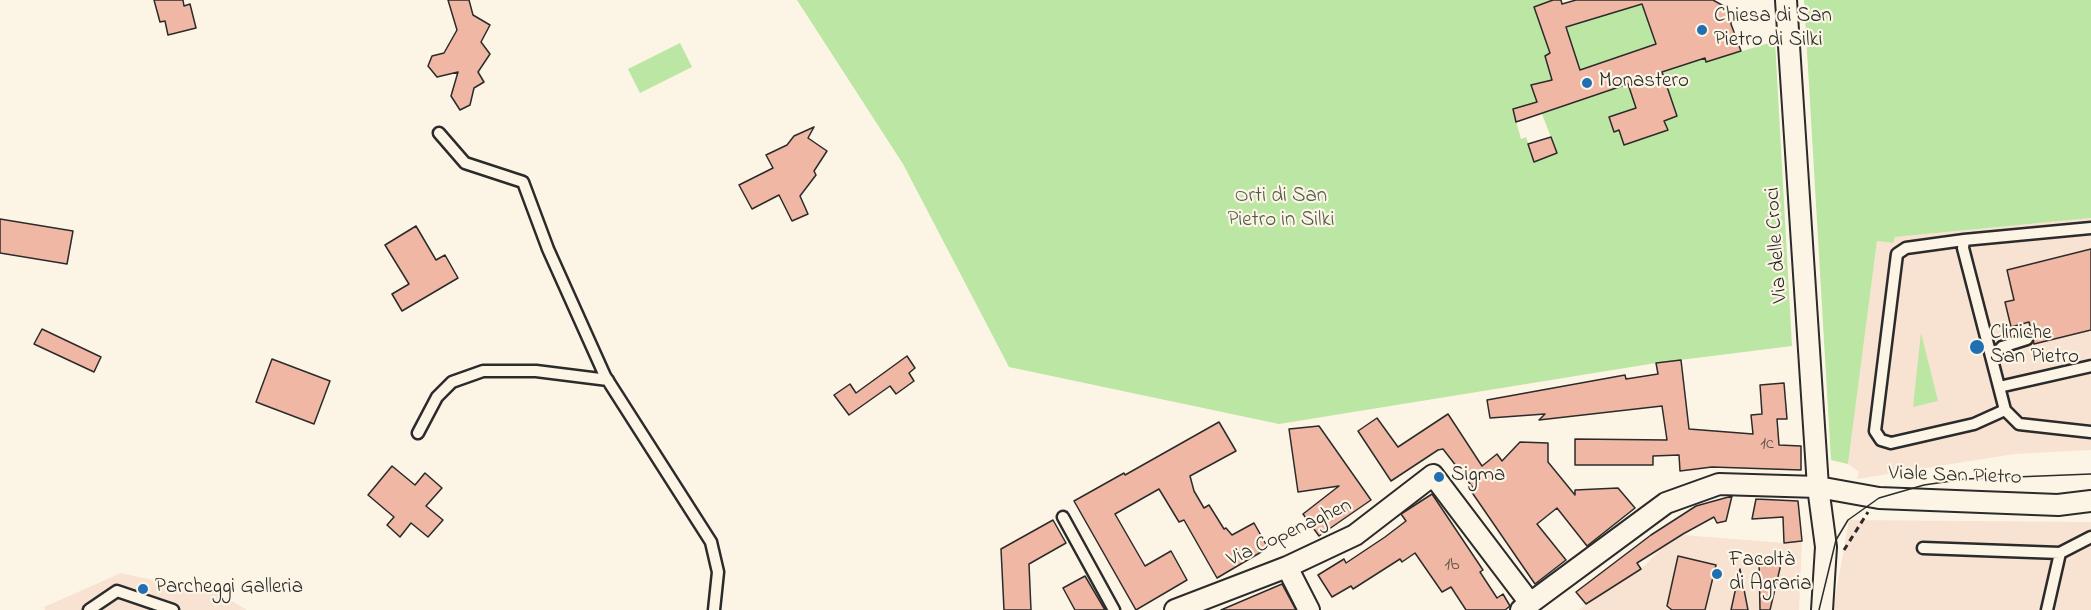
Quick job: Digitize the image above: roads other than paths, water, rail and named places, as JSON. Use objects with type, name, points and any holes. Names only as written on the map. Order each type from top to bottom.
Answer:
[{"type":"street","name":"Via delle Croci","points":[[1786,0],[1818,487],[1826,547],[1822,610]]},
{"type":"street","name":"Via Copenaghen","points":[[1175,610],[1287,567],[1355,535],[1433,475],[1526,607]]},
{"type":"street","name":"Viale San Pietro","points":[[1526,607],[1666,503],[1719,484],[1818,487],[1879,498],[2058,505],[2091,501]]},
{"type":"street","points":[[1287,567],[1309,610]]},
{"type":"lane","points":[[439,133],[465,163],[523,182],[548,249],[608,380],[711,542],[718,572],[714,610]]},
{"type":"lane","points":[[2005,410],[1974,424],[1891,442],[1881,440],[1875,432],[1897,254],[1906,248],[1964,244],[2091,228]]},
{"type":"lane","points":[[1964,244],[2005,410],[2019,424],[2091,432]]},
{"type":"lane","points":[[1992,358],[2002,347],[2027,339]]},
{"type":"lane","points":[[1999,387],[2091,366]]},
{"type":"lane","points":[[418,433],[437,397],[452,382],[483,371],[536,371],[608,380]]},
{"type":"lane","points":[[1063,517],[1114,610]]},
{"type":"lane","points":[[1923,548],[2060,553],[2091,537]]},
{"type":"lane","points":[[2047,610],[2060,553]]},
{"type":"lane","points":[[89,610],[117,591],[173,610]]},
{"type":"tram line","points":[[1819,610],[1836,540],[1848,520],[1879,498],[1924,485],[1965,479],[2091,474]]},
{"type":"place","name":"Chiesa di San Pietro di Silki","points":[[1702,30]]},
{"type":"place","name":"Monastero","points":[[1587,83]]},
{"type":"place","name":"Cliniche San Pietro","points":[[1977,347]]},
{"type":"place","name":"Sigma","points":[[1439,477]]},
{"type":"place","name":"Facoltà di Agraria","points":[[1717,574]]},
{"type":"place","name":"Parcheggi Galleria","points":[[143,589]]},
{"type":"park label","name":"Orti di San Pietro in Silki","points":[[1281,210]]}]
